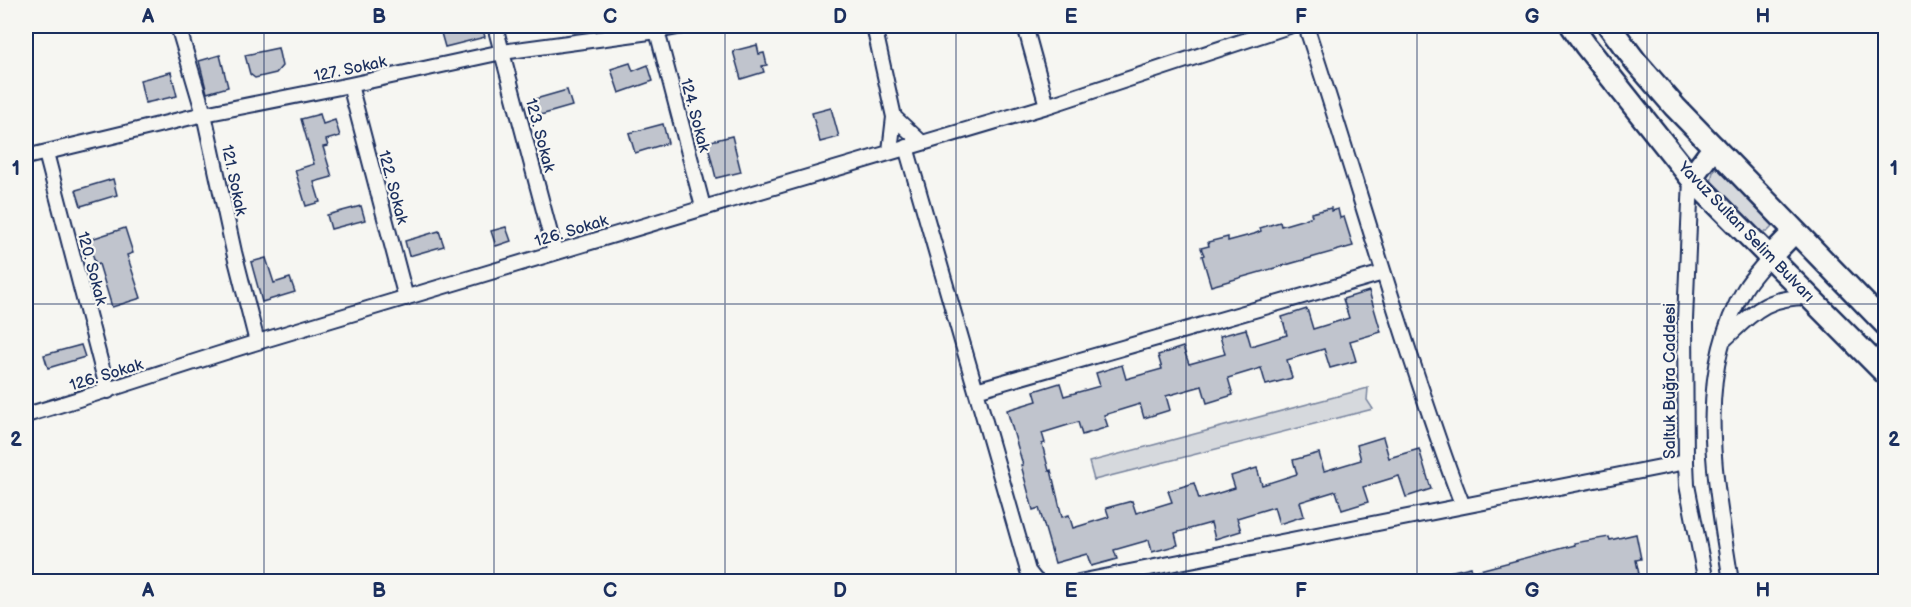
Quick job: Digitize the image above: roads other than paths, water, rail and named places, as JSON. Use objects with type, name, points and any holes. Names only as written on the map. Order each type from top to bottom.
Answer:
[{"type":"main road","name":"Yavuz Sultan Selim Bulvarı","points":[[1572,26],[1691,178],[1886,374]]},
{"type":"main road","name":"Yavuz Sultan Selim Bulvarı","points":[[1609,26],[1636,62],[1714,147],[1886,325]]},
{"type":"main road","points":[[1691,178],[1714,147]]},
{"type":"main road","points":[[1769,258],[1795,231]]},
{"type":"street","name":"121. Sokak","points":[[178,26],[204,114],[234,252],[257,342]]},
{"type":"street","name":"123. Sokak","points":[[495,26],[555,252]]},
{"type":"street","name":"127. Sokak","points":[[26,157],[204,114],[502,52],[657,32],[683,26]]},
{"type":"street","points":[[874,26],[894,117],[890,152]]},
{"type":"street","points":[[1025,26],[1047,106]]},
{"type":"street","name":"126. Sokak","points":[[26,415],[108,391],[257,342],[703,207],[1047,106],[1289,26]]},
{"type":"street","points":[[1306,26],[1341,132],[1383,273],[1462,506]]},
{"type":"street","name":"124. Sokak","points":[[657,32],[703,207]]},
{"type":"street","name":"122. Sokak","points":[[350,85],[406,298]]},
{"type":"street","points":[[894,117],[922,143]]},
{"type":"street","points":[[906,147],[1028,571],[1038,582]]},
{"type":"street","name":"120. Sokak","points":[[46,153],[108,391]]},
{"type":"street","name":"Saltuk Buğra Caddesi","points":[[1691,178],[1685,320],[1686,462],[1687,485],[1706,582]]},
{"type":"street","points":[[1731,582],[1718,491],[1713,411],[1716,373],[1730,319],[1752,278],[1769,258]]},
{"type":"street","points":[[976,390],[1383,273]]},
{"type":"street","points":[[1723,341],[1761,307],[1784,299],[1810,297]]},
{"type":"street","points":[[1079,582],[1686,462]]}]
